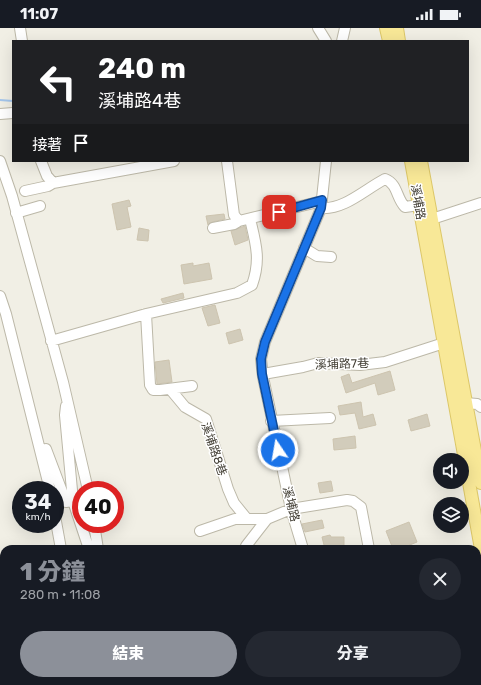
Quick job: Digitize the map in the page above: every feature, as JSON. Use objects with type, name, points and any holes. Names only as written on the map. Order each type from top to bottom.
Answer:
[{"type":"main road","points":[[386,28],[389,40]]},
{"type":"main road","points":[[397,28],[399,40]]},
{"type":"main road","name":"溪埔路","points":[[411,162],[480,545]]},
{"type":"main road","name":"溪埔路","points":[[421,162],[481,483]]},
{"type":"street","points":[[20,28],[22,40]]},
{"type":"street","points":[[318,28],[325,40]]},
{"type":"street","points":[[342,40],[345,28]]},
{"type":"street","points":[[0,114],[12,113]]},
{"type":"street","points":[[0,161],[68,398],[86,481]]},
{"type":"street","points":[[41,162],[47,176],[53,183]]},
{"type":"street","points":[[25,191],[48,186],[53,183],[153,162]]},
{"type":"street","points":[[227,162],[234,215],[239,221]]},
{"type":"street","name":"溪埔路","points":[[302,545],[291,509],[262,374],[261,359],[265,342],[321,204],[326,162]]},
{"type":"street","points":[[213,228],[321,204],[331,209],[340,206],[385,179],[390,181],[395,187],[401,202],[405,207],[419,205]]},
{"type":"street","points":[[432,219],[481,203]]},
{"type":"street","points":[[16,213],[40,206]]},
{"type":"street","points":[[52,342],[146,314],[237,293],[252,285],[258,253],[250,219]]},
{"type":"street","points":[[304,248],[317,256],[331,257]]},
{"type":"street","points":[[0,296],[3,314],[33,420],[48,481]]},
{"type":"street","points":[[146,314],[150,385],[154,390],[192,386]]},
{"type":"street","name":"溪埔路7巷","points":[[262,374],[318,363],[360,365],[385,362],[444,343]]},
{"type":"street","name":"溪埔路8巷","points":[[170,389],[185,407],[206,419],[228,489],[234,503],[247,519]]},
{"type":"street","points":[[68,398],[64,415],[72,491]]},
{"type":"street","points":[[466,402],[477,404],[481,407]]},
{"type":"street","points":[[272,421],[330,418]]},
{"type":"street","points":[[33,420],[40,434],[66,502],[72,501]]},
{"type":"street","points":[[200,531],[236,519],[267,519],[291,509],[346,500],[353,501],[361,507],[368,545]]},
{"type":"street","points":[[247,545],[267,519]]},
{"type":"street","points":[[58,533],[60,545]]},
{"type":"street","points":[[84,533],[88,545]]},
{"type":"street","points":[[95,533],[97,545]]},
{"type":"building","points":[[129,200],[131,206],[127,207],[131,227],[117,230],[112,204]]},
{"type":"building","points":[[224,214],[225,219],[212,222],[208,225],[206,216]]},
{"type":"building","points":[[245,226],[248,240],[235,245],[231,231]]},
{"type":"building","points":[[139,228],[149,230],[148,241],[137,240]]},
{"type":"building","points":[[193,263],[193,266],[209,263],[212,279],[184,284],[181,265]]},
{"type":"building","points":[[183,293],[184,298],[163,303],[161,299]]},
{"type":"building","points":[[215,305],[220,323],[208,326],[202,308]]},
{"type":"building","points":[[240,329],[243,340],[229,344],[226,333]]},
{"type":"building","points":[[169,360],[172,382],[157,384],[155,362]]},
{"type":"building","points":[[390,371],[395,390],[378,395],[375,383],[346,393],[341,377],[349,374],[352,383]]},
{"type":"building","points":[[361,402],[363,417],[373,414],[376,425],[359,429],[355,413],[340,415],[338,406]]},
{"type":"building","points":[[427,414],[430,426],[411,431],[408,420]]},
{"type":"building","points":[[355,436],[356,448],[334,450],[333,439]]},
{"type":"building","points":[[331,481],[333,491],[320,493],[318,483]]},
{"type":"building","points":[[322,520],[324,528],[305,532],[302,524]]},
{"type":"building","points":[[409,522],[417,542],[410,545],[391,545],[386,531]]},
{"type":"building","points":[[330,535],[331,537],[344,537],[344,545],[324,545],[322,537]]},
{"type":"waterway","points":[[0,100],[12,101]]},
{"type":"route","points":[[278,450],[263,377],[261,359],[265,342],[321,208],[322,200],[279,212]]}]
